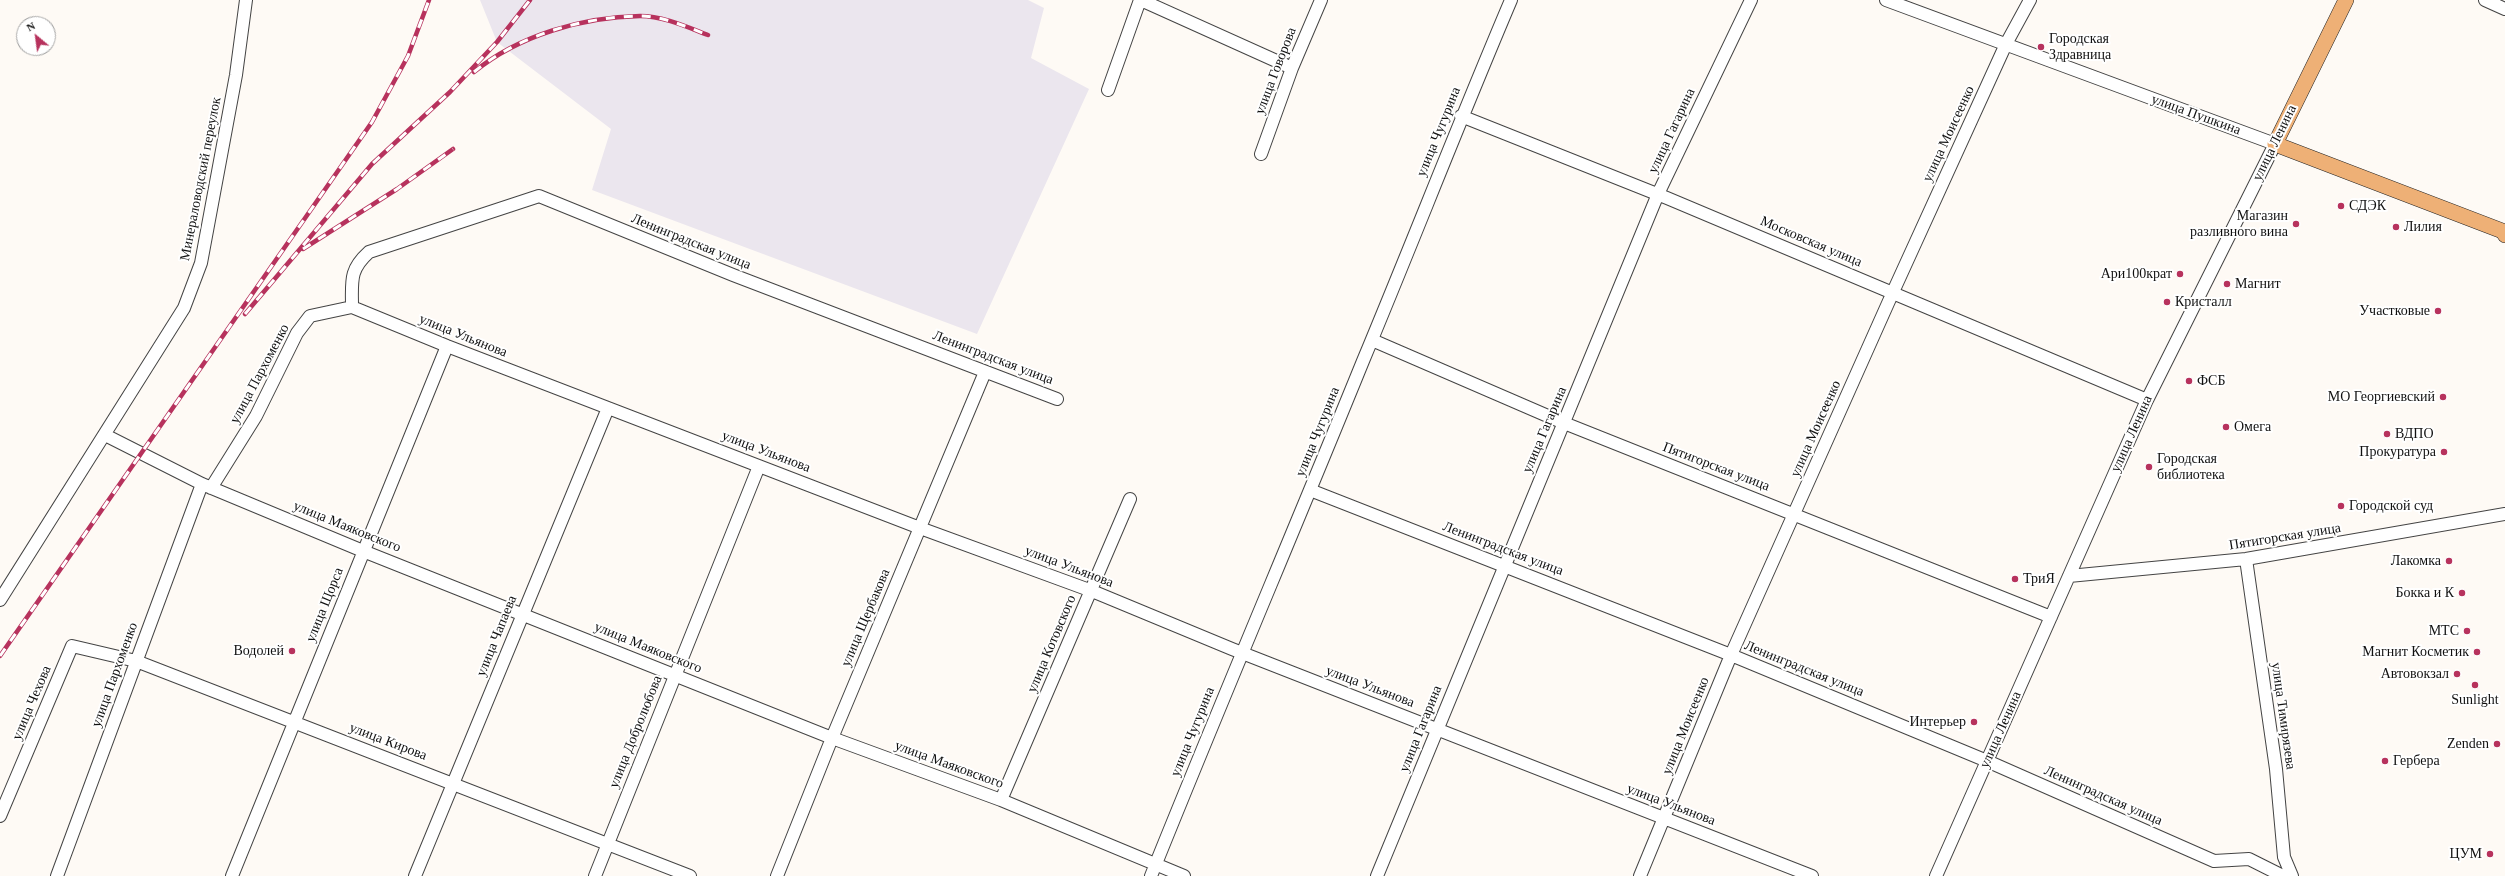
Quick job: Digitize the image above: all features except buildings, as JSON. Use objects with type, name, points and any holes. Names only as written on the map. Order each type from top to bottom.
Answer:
[{"type":"main road","name":"улица Ленина","points":[[2275,144],[2346,0]]},
{"type":"main road","name":"улица Пушкина","points":[[2275,144],[2505,233]]},
{"type":"street","name":"Минераловодский переулок","points":[[0,600],[184,308],[201,263],[236,75],[246,0]]},
{"type":"street","points":[[1108,90],[1140,0],[1292,68]]},
{"type":"street","name":"улица Говорова","points":[[1261,154],[1292,68],[1321,0]]},
{"type":"street","name":"улица Чугурина","points":[[1153,871],[1241,652],[1372,340],[1461,116],[1511,0]]},
{"type":"street","name":"улица Гагарина","points":[[1377,876],[1658,194],[1751,0]]},
{"type":"street","name":"улица Пушкина","points":[[1886,0],[2275,144]]},
{"type":"street","name":"улица Моисеенко","points":[[1640,876],[1731,656],[1893,292],[2006,44],[2030,0]]},
{"type":"street","points":[[2485,0],[2505,9]]},
{"type":"street","name":"Московская улица","points":[[1461,116],[1658,194],[2147,400]]},
{"type":"street","name":"улица Ленина","points":[[1936,876],[2147,400],[2275,144]]},
{"type":"street","name":"Ленинградская улица","points":[[352,307],[352,279],[356,264],[369,252],[539,196],[733,275],[1057,399]]},
{"type":"street","name":"улица Пархоменко","points":[[57,876],[136,661],[206,486],[256,416],[297,333],[310,316],[352,307]]},
{"type":"street","name":"улица Ульянова","points":[[352,307],[447,346],[920,528],[1092,591],[1241,652],[1812,876]]},
{"type":"street","name":"Пятигорская улица","points":[[1372,340],[1564,423],[2051,617]]},
{"type":"street","name":"улица Щорса","points":[[232,876],[447,346]]},
{"type":"street","name":"улица Щербакова","points":[[777,876],[832,738],[985,372]]},
{"type":"street","name":"улица Чапаева","points":[[415,876],[608,408]]},
{"type":"street","name":"улица Маяковского","points":[[105,435],[206,486],[364,551],[832,738],[1001,800],[1153,871],[1184,876]]},
{"type":"street","name":"улица Добролюбова","points":[[595,876],[759,466]]},
{"type":"street","name":"Ленинградская улица","points":[[1310,490],[1505,565],[1987,761],[2214,861],[2249,859],[2283,876]]},
{"type":"street","name":"улица Котовского","points":[[1001,800],[1092,591],[1130,499]]},
{"type":"street","name":"Пятигорская улица","points":[[2069,576],[2246,559],[2505,514]]},
{"type":"street","name":"улица Тимирязева","points":[[2246,559],[2276,769],[2284,857],[2292,876]]},
{"type":"street","name":"улица Кирова","points":[[72,646],[136,661],[690,876]]},
{"type":"street","name":"улица Чехова","points":[[0,816],[72,646]]},
{"type":"shaded area","points":[[480,0],[1028,0],[1044,8],[1031,58],[1089,89],[977,334],[592,190],[611,129],[497,42]]},
{"type":"railway","points":[[0,656],[372,122],[408,56],[429,0]]},
{"type":"railway","points":[[245,314],[372,164],[450,92],[497,42],[530,0]]},
{"type":"railway","points":[[474,72],[492,59],[531,38],[552,30],[596,20],[618,17],[649,16],[675,22],[708,35]]},
{"type":"railway","points":[[303,249],[397,189],[453,149]]},
{"type":"place","name":"Городская Здравница","points":[[2041,47]]},
{"type":"place","name":"СДЭК","points":[[2341,206]]},
{"type":"place","name":"Магазин разливного вина","points":[[2296,224]]},
{"type":"place","name":"Лилия","points":[[2396,227]]},
{"type":"place","name":"Ари100крат","points":[[2180,274]]},
{"type":"place","name":"Магнит","points":[[2227,284]]},
{"type":"place","name":"Кристалл","points":[[2167,302]]},
{"type":"place","name":"Участковые","points":[[2438,311]]},
{"type":"place","name":"ФСБ","points":[[2189,381]]},
{"type":"place","name":"МО Георгиевский","points":[[2443,397]]},
{"type":"place","name":"Омега","points":[[2226,427]]},
{"type":"place","name":"ВДПО","points":[[2387,434]]},
{"type":"place","name":"Прокуратура","points":[[2444,452]]},
{"type":"place","name":"Городская библиотека","points":[[2149,467]]},
{"type":"place","name":"Городской суд","points":[[2341,506]]},
{"type":"place","name":"Лакомка","points":[[2449,561]]},
{"type":"place","name":"ТриЯ","points":[[2015,579]]},
{"type":"place","name":"Бокка и К","points":[[2462,593]]},
{"type":"place","name":"МТС","points":[[2467,631]]},
{"type":"place","name":"Водолей","points":[[292,651]]},
{"type":"place","name":"Магнит Косметик","points":[[2477,652]]},
{"type":"place","name":"Автовокзал","points":[[2457,674]]},
{"type":"place","name":"Sunlight","points":[[2475,685]]},
{"type":"place","name":"Интерьер","points":[[1974,722]]},
{"type":"place","name":"Zenden","points":[[2497,744]]},
{"type":"place","name":"Гербера","points":[[2385,761]]},
{"type":"place","name":"ЦУМ","points":[[2490,854]]}]
